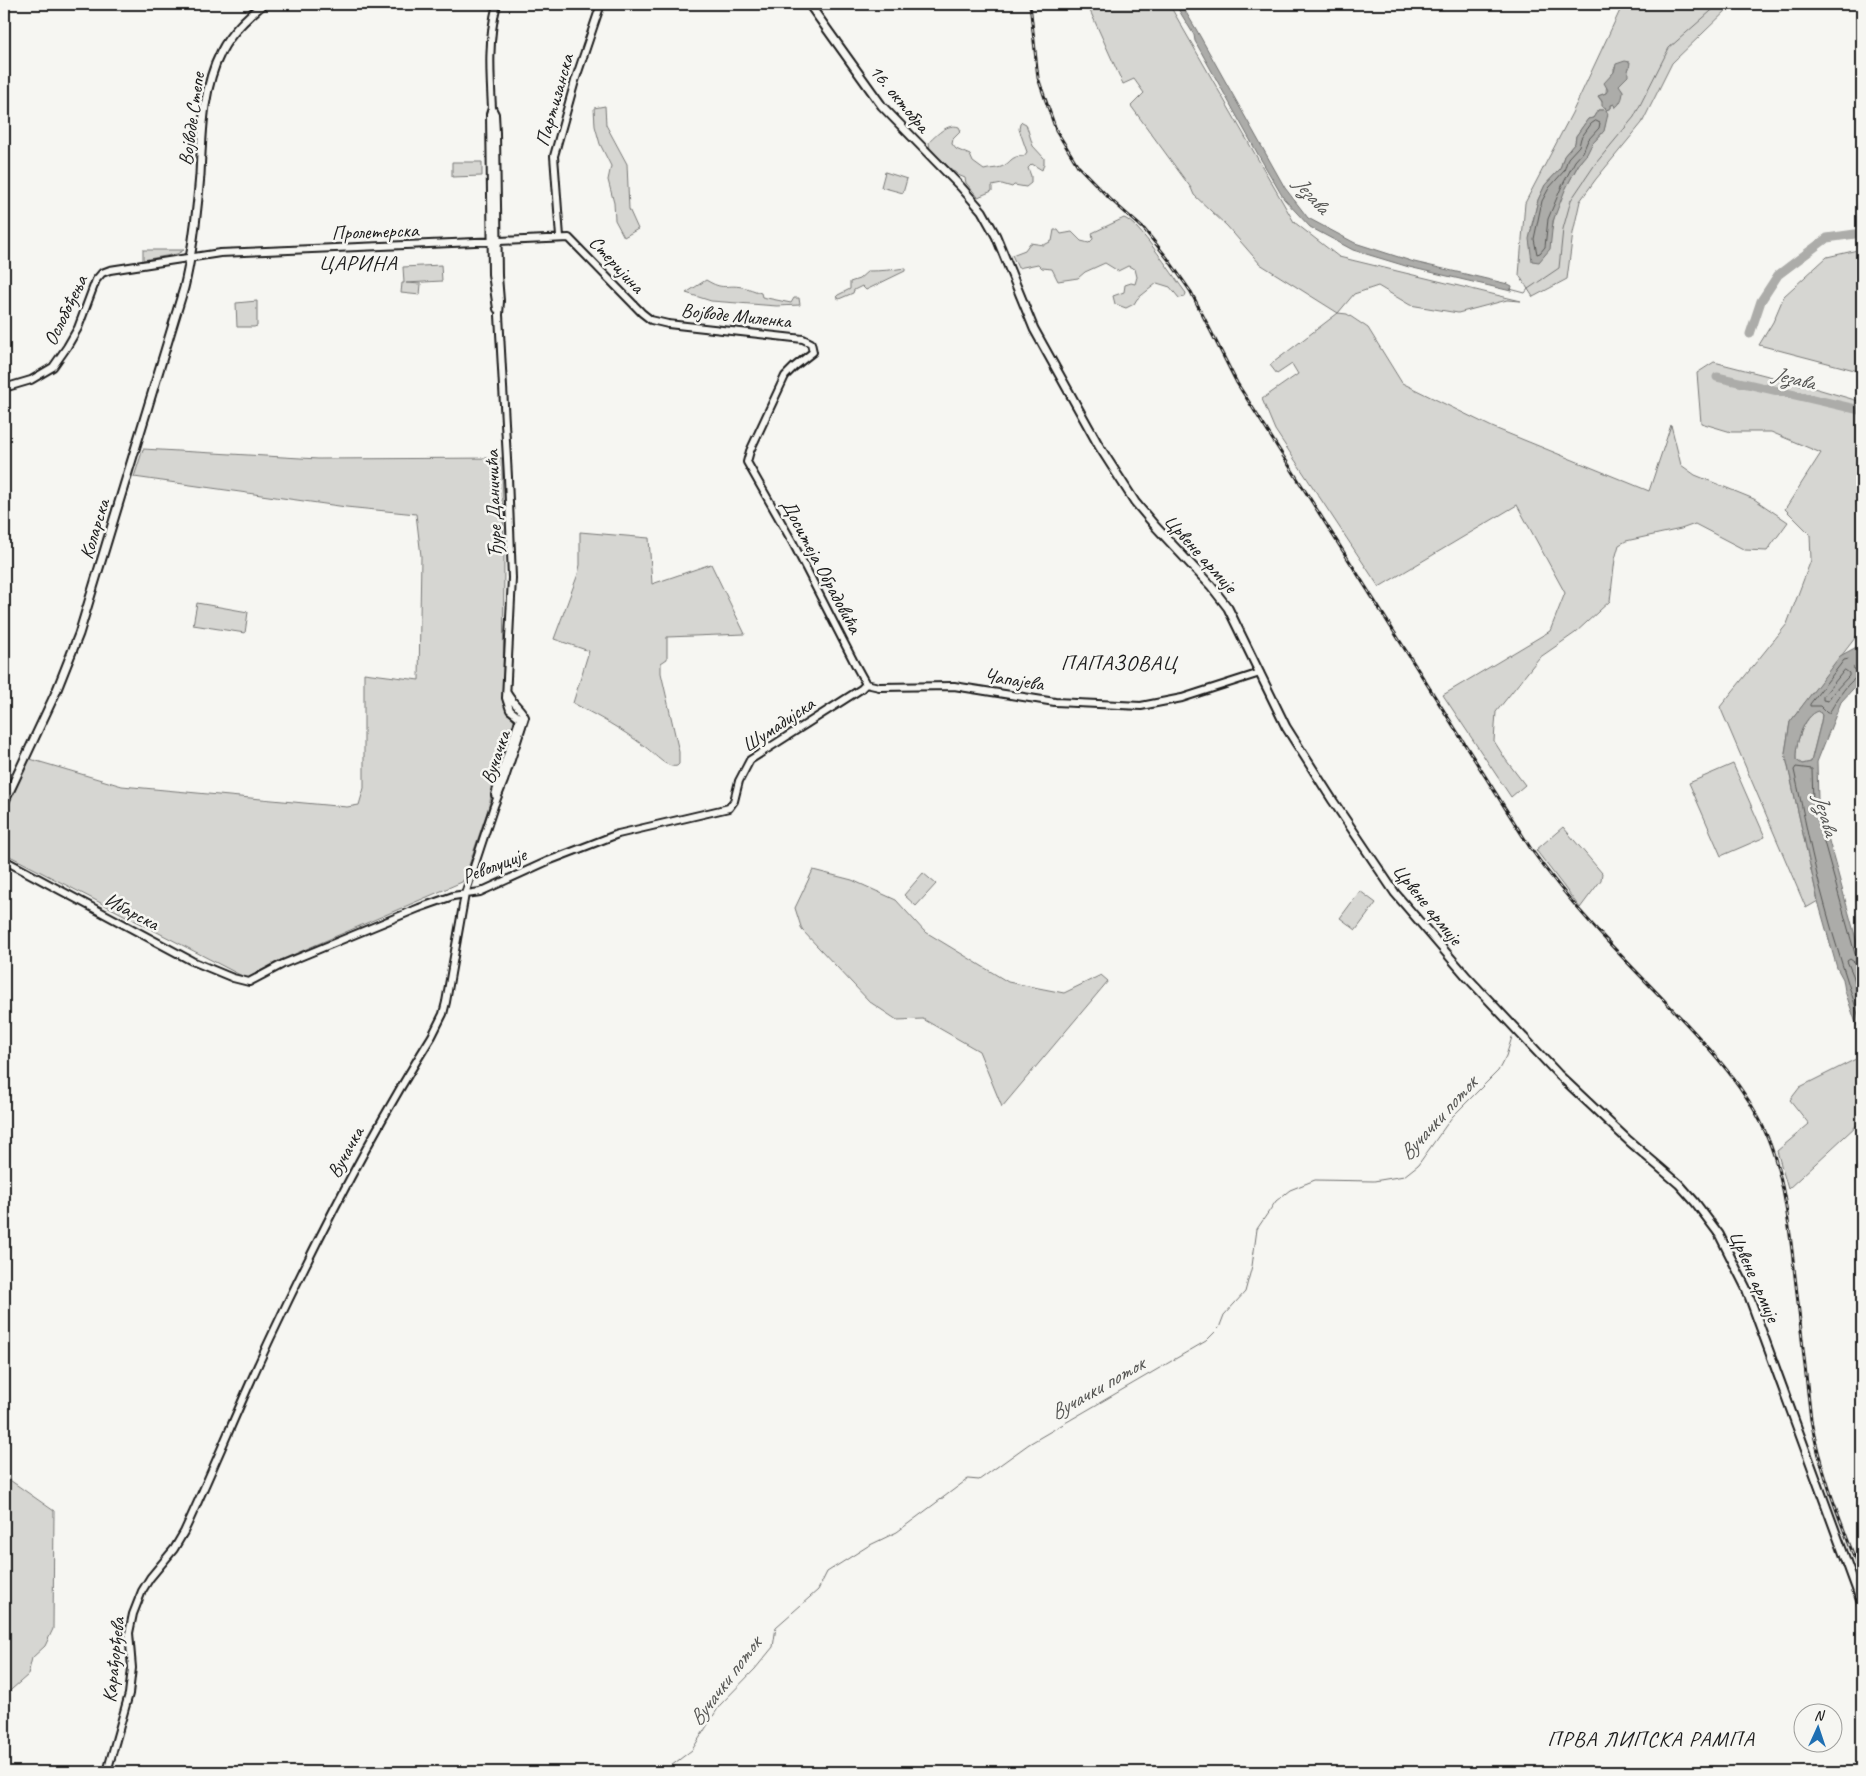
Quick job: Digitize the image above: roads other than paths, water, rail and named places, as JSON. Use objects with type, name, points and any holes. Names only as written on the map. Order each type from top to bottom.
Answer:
[{"type":"main road","name":"Војводе Степе","points":[[191,256],[207,98],[211,78],[226,43],[241,24],[264,4]]},
{"type":"main road","name":"16. октобра","points":[[809,4],[882,106],[977,205]]},
{"type":"main road","name":"Црвене армије","points":[[977,205],[996,236],[1026,311],[1041,342],[1099,446],[1134,502],[1217,593],[1231,613],[1280,715],[1370,857],[1412,914],[1473,984],[1558,1074],[1685,1191],[1719,1234],[1740,1273],[1862,1604]]},
{"type":"main road","name":"Коларска","points":[[4,803],[56,692],[82,627],[183,290],[191,256]]},
{"type":"street","name":"Ђуре Даничића","points":[[497,4],[490,47],[492,108],[490,114],[496,242],[493,280],[499,315],[512,578],[507,692],[510,710],[522,715]]},
{"type":"street","name":"Партизанска","points":[[560,237],[554,156],[575,81],[601,4]]},
{"type":"street","name":"Пролетерска","points":[[191,256],[220,252],[496,242],[560,237]]},
{"type":"street","name":"Стеријина","points":[[560,237],[573,240],[647,318]]},
{"type":"street","name":"Ослобођења","points":[[4,388],[31,380],[53,367],[78,328],[96,280],[102,273],[191,256]]},
{"type":"street","name":"Војводе Миленка","points":[[647,318],[668,324],[803,339],[811,343],[813,352],[787,373],[772,401],[750,451]]},
{"type":"street","name":"Доситеја Обрадовића","points":[[750,451],[747,462],[793,543],[866,684]]},
{"type":"street","name":"Чапајева","points":[[866,684],[879,687],[948,685],[1055,702],[1140,706],[1182,698],[1260,673]]},
{"type":"street","name":"Шумадијска","points":[[729,808],[734,801],[739,781],[750,760],[866,684]]},
{"type":"street","name":"Вучачка","points":[[196,1506],[269,1340],[326,1222],[356,1165],[443,1014],[465,894],[494,806],[504,764],[522,715]]},
{"type":"street","name":"Револуције","points":[[249,982],[283,964],[442,899],[480,892],[548,861],[618,834],[729,808]]},
{"type":"street","name":"Ибарска","points":[[4,860],[192,961],[233,978],[249,982]]},
{"type":"street","name":"Карађорђева","points":[[107,1772],[130,1687],[132,1668],[128,1632],[133,1614],[145,1585],[179,1541],[196,1506]]},
{"type":"water","points":[[1175,4],[1181,4],[1285,188],[1308,218],[1355,243],[1414,262],[1508,284],[1512,286],[1511,291],[1409,267],[1353,250],[1310,227],[1284,199]]},
{"type":"water","points":[[1625,61],[1630,62],[1630,64],[1628,76],[1619,85],[1623,91],[1621,101],[1615,108],[1614,104],[1606,110],[1608,114],[1604,131],[1579,163],[1565,190],[1553,221],[1550,249],[1539,262],[1532,261],[1529,239],[1538,200],[1545,185],[1560,169],[1564,156],[1575,143],[1576,136],[1588,119],[1593,118],[1598,110],[1606,108],[1602,106],[1602,101],[1598,96],[1606,93],[1608,90],[1604,83],[1614,72],[1616,64]]},
{"type":"water","points":[[1862,644],[1854,656],[1857,665],[1862,666],[1862,679],[1841,702],[1817,762],[1818,801],[1862,961],[1862,1041],[1845,991],[1843,979],[1837,968],[1818,901],[1785,753],[1790,722],[1840,656]],"holes":[[[1819,711],[1822,715],[1811,762],[1802,764],[1796,760],[1801,731],[1804,724],[1813,714]]]},
{"type":"waterway","points":[[1510,289],[1525,293],[1559,268],[1563,229],[1571,200],[1596,163],[1634,117],[1669,48],[1719,4]]},
{"type":"waterway","points":[[1750,334],[1761,301],[1778,275],[1827,238],[1862,233]]},
{"type":"waterway","name":"Језава","points":[[1717,377],[1860,410],[1862,413]]},
{"type":"waterway","name":"Језава","points":[[1848,666],[1862,650]]},
{"type":"waterway","name":"Вучачки поток","points":[[663,1772],[692,1750],[720,1705],[755,1669],[773,1647],[776,1627],[818,1590],[827,1572],[868,1546],[897,1532],[968,1479],[979,1480],[1029,1444],[1206,1341],[1219,1328],[1224,1315],[1245,1292],[1252,1266],[1257,1229],[1276,1201],[1290,1190],[1315,1180],[1374,1181],[1404,1176],[1418,1165],[1452,1117],[1498,1071],[1506,1056],[1512,1037]]},
{"type":"railway","points":[[1030,4],[1038,78],[1056,130],[1078,166],[1110,199],[1144,229],[1191,292],[1237,383],[1531,849],[1561,889],[1594,927],[1713,1053],[1736,1082],[1756,1113],[1774,1154],[1784,1197],[1815,1440],[1833,1500],[1862,1577]]},
{"type":"district","name":"ЦАРИНА","points":[[358,262]]},
{"type":"district","name":"ПАПАЗОВАЦ","points":[[1119,662]]},
{"type":"district","name":"ПРВА ЛИПСКА РАМПА","points":[[1651,1738]]}]
